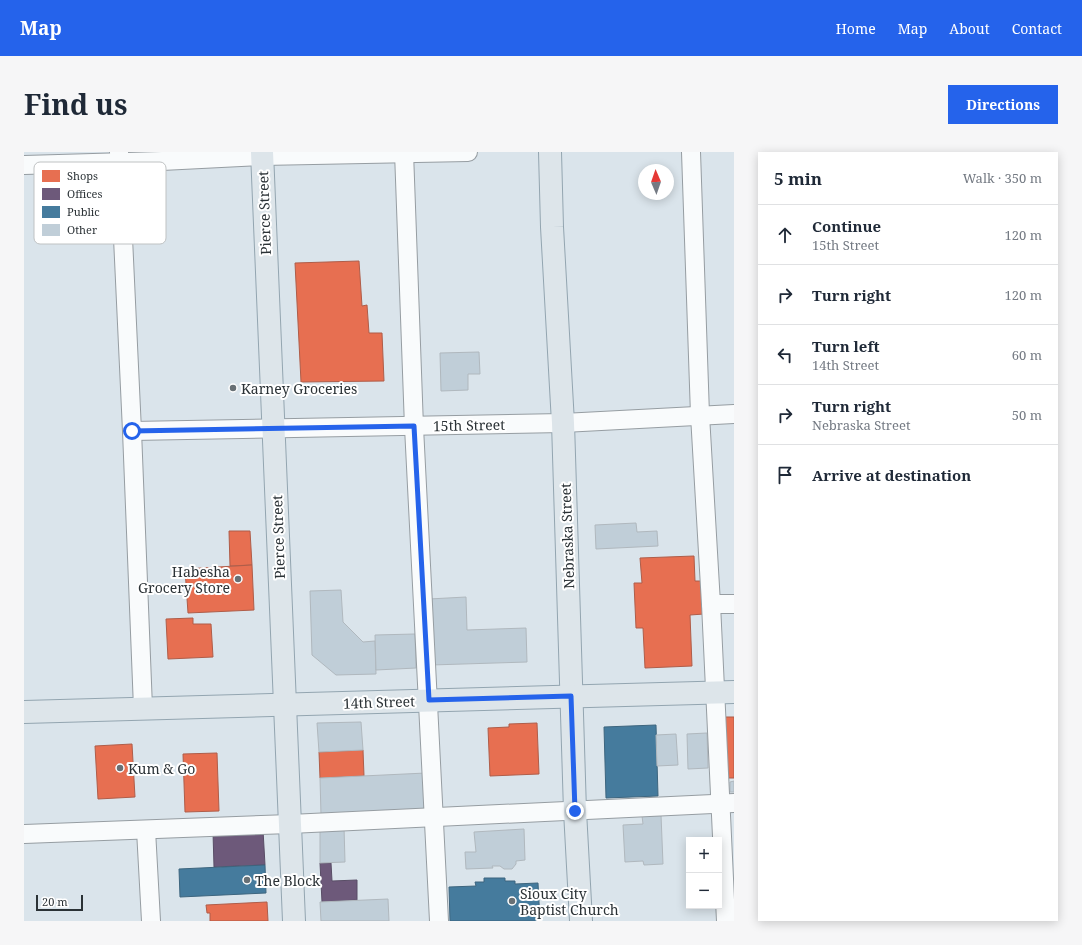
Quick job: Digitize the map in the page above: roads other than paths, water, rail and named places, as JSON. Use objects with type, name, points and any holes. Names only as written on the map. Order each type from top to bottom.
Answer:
[{"type":"main road","name":"Nebraska Street","points":[[550,152],[552,227],[563,423],[575,811],[581,921]]},
{"type":"main road","name":"Pierce Street","points":[[262,154],[294,921]]},
{"type":"main road","name":"14th Street","points":[[24,712],[724,692]]},
{"type":"street","points":[[60,162],[119,157],[468,152]]},
{"type":"street","points":[[692,152],[700,415],[711,604],[724,692],[727,803],[726,921]]},
{"type":"street","points":[[404,153],[414,426],[439,921]]},
{"type":"street","points":[[24,165],[34,164]]},
{"type":"street","points":[[123,244],[144,708]]},
{"type":"street","name":"15th Street","points":[[132,431],[563,423],[734,414]]},
{"type":"street","points":[[711,604],[734,604]]},
{"type":"street","points":[[24,834],[290,824],[727,803]]},
{"type":"street","points":[[146,830],[151,921]]},
{"type":"place","name":"Karney Groceries","points":[[233,388]]},
{"type":"place","name":"Habesha Grocery Store","points":[[238,579]]},
{"type":"place","name":"Kum & Go","points":[[120,768]]},
{"type":"place","name":"The Block","points":[[247,880]]},
{"type":"place","name":"Sioux City Baptist Church","points":[[512,901]]}]
